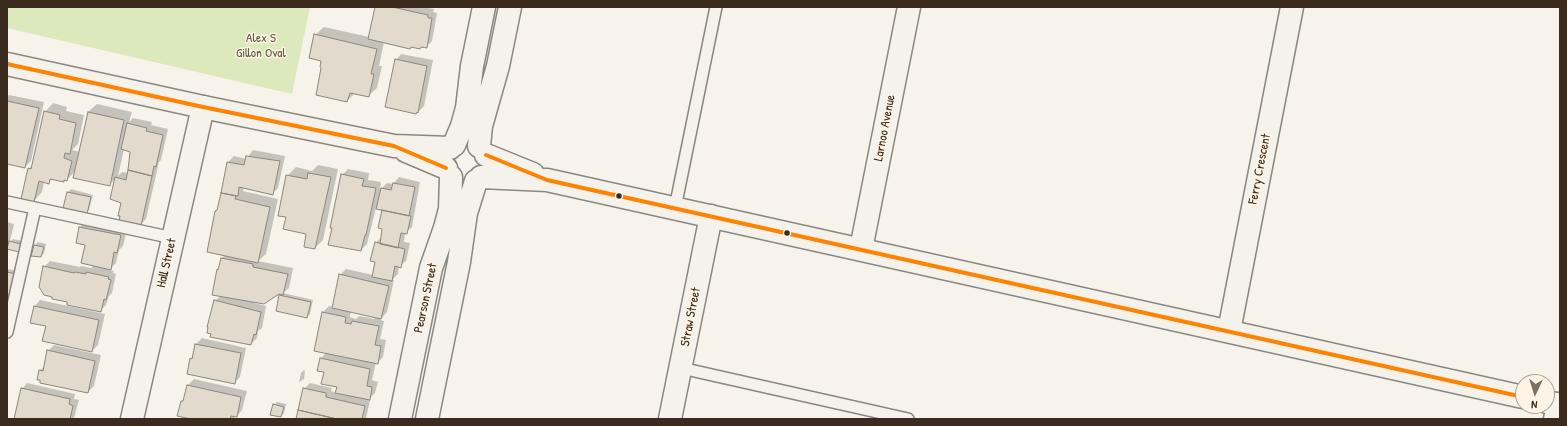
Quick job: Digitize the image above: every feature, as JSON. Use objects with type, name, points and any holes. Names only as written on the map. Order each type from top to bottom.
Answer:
[{"type":"street","name":"Pearson Street","points":[[400,419],[431,268],[450,209],[450,160],[467,108],[472,66],[484,7]]},
{"type":"street","points":[[479,179],[487,167],[482,150],[481,126],[498,66],[510,7]]},
{"type":"street","name":"Larnoo Avenue","points":[[861,249],[909,7]]},
{"type":"street","name":"Ferry Crescent","points":[[1229,331],[1292,7]]},
{"type":"street","points":[[7,64],[203,107],[394,146],[450,160],[463,183],[470,183],[479,179],[547,180],[1515,395]]},
{"type":"street","name":"Hall Street","points":[[132,419],[203,107]]},
{"type":"street","points":[[450,160],[460,142],[467,141],[482,150],[547,180]]},
{"type":"street","name":"Pearson Street","points":[[427,419],[459,262],[466,213],[479,179]]},
{"type":"street","name":"Straw Street","points":[[670,419],[712,216]]},
{"type":"lane","points":[[675,208],[716,7]]},
{"type":"lane","points":[[7,202],[173,238]]},
{"type":"lane","points":[[7,332],[35,208]]},
{"type":"lane","points":[[681,368],[908,419]]},
{"type":"green space","name":"Alex S Gillon Oval","points":[[7,7],[310,7],[292,94],[7,28]]},
{"type":"building","points":[[375,7],[392,7],[428,15],[428,18],[432,18],[427,48],[421,47],[420,49],[411,47],[410,49],[368,39]]},
{"type":"building","points":[[314,34],[377,49],[371,74],[374,74],[369,97],[350,93],[347,102],[316,95],[321,61],[309,58]]},
{"type":"building","points":[[395,59],[427,66],[418,113],[417,112],[416,114],[385,107]]},
{"type":"building","points":[[7,101],[39,108],[25,168],[7,164]]},
{"type":"building","points":[[44,111],[60,115],[59,119],[76,123],[70,154],[65,153],[64,158],[72,161],[67,181],[64,180],[64,182],[50,179],[49,184],[39,181],[34,202],[21,199],[28,168],[31,169]]},
{"type":"building","points":[[88,112],[124,120],[110,186],[73,178]]},
{"type":"building","points":[[127,123],[147,128],[146,131],[163,135],[156,167],[154,166],[152,176],[128,170],[130,152],[121,149]]},
{"type":"building","points":[[246,156],[280,161],[273,195],[239,187],[238,196],[221,193],[227,162],[244,165]]},
{"type":"building","points":[[128,170],[152,176],[141,226],[119,221],[120,216],[118,216],[121,203],[110,199],[115,177],[126,180]]},
{"type":"building","points":[[308,173],[331,177],[315,249],[304,247],[306,234],[283,229],[286,217],[278,216],[286,175],[307,179]]},
{"type":"building","points":[[341,174],[364,179],[362,186],[376,188],[361,251],[328,245]]},
{"type":"building","points":[[393,183],[415,187],[409,216],[376,209],[381,188],[391,190]]},
{"type":"building","points":[[67,192],[91,197],[87,214],[63,208]]},
{"type":"building","points":[[221,193],[236,196],[235,199],[270,207],[258,263],[207,252],[215,211],[217,210]]},
{"type":"building","points":[[382,210],[411,216],[407,234],[401,233],[398,248],[380,244],[382,229],[378,228]]},
{"type":"building","points":[[79,227],[121,235],[117,253],[114,252],[111,270],[81,263],[85,245],[76,243]]},
{"type":"building","points":[[9,241],[21,244],[19,252],[7,249]]},
{"type":"building","points":[[375,242],[405,249],[401,268],[395,266],[392,281],[372,277],[375,262],[370,261]]},
{"type":"building","points":[[34,245],[44,247],[41,257],[31,256]]},
{"type":"building","points":[[221,258],[253,264],[253,267],[288,274],[283,295],[279,294],[264,304],[212,295],[217,269],[218,270]]},
{"type":"building","points":[[43,266],[74,273],[86,274],[86,272],[109,277],[108,279],[111,280],[101,312],[67,305],[67,302],[52,299],[52,297],[44,295],[39,287]]},
{"type":"building","points":[[7,272],[16,274],[11,295],[7,294]]},
{"type":"building","points":[[339,274],[389,286],[381,319],[332,308]]},
{"type":"building","points":[[279,295],[311,302],[307,318],[276,311]]},
{"type":"building","points":[[214,300],[261,312],[256,335],[254,334],[251,345],[210,337],[211,334],[207,333],[207,327]]},
{"type":"building","points":[[34,306],[99,320],[92,352],[42,341],[46,326],[30,323]]},
{"type":"building","points":[[322,312],[346,317],[345,323],[351,324],[352,321],[379,326],[375,345],[381,346],[378,364],[314,351]]},
{"type":"building","points":[[195,344],[241,353],[235,384],[187,374],[190,358],[192,359]]},
{"type":"building","points":[[47,350],[95,361],[88,393],[40,383],[40,380],[37,380],[39,370],[43,371]]},
{"type":"building","points":[[320,358],[370,369],[367,386],[372,387],[370,400],[335,393],[337,387],[321,384],[324,372],[317,371]]},
{"type":"building","points":[[187,385],[241,397],[237,417],[231,416],[230,419],[191,419],[177,416]]},
{"type":"building","points":[[21,388],[70,399],[69,404],[73,406],[70,419],[14,419]]},
{"type":"building","points":[[303,388],[326,393],[326,397],[365,406],[362,419],[337,419],[298,410]]},
{"type":"building","points":[[273,404],[284,407],[281,417],[270,415]]},
{"type":"building","points":[[298,410],[337,419],[296,419]]},
{"type":"transit line","points":[[7,64],[203,107],[394,146],[446,168]]},
{"type":"transit line","points":[[486,155],[547,180],[1515,395]]}]
